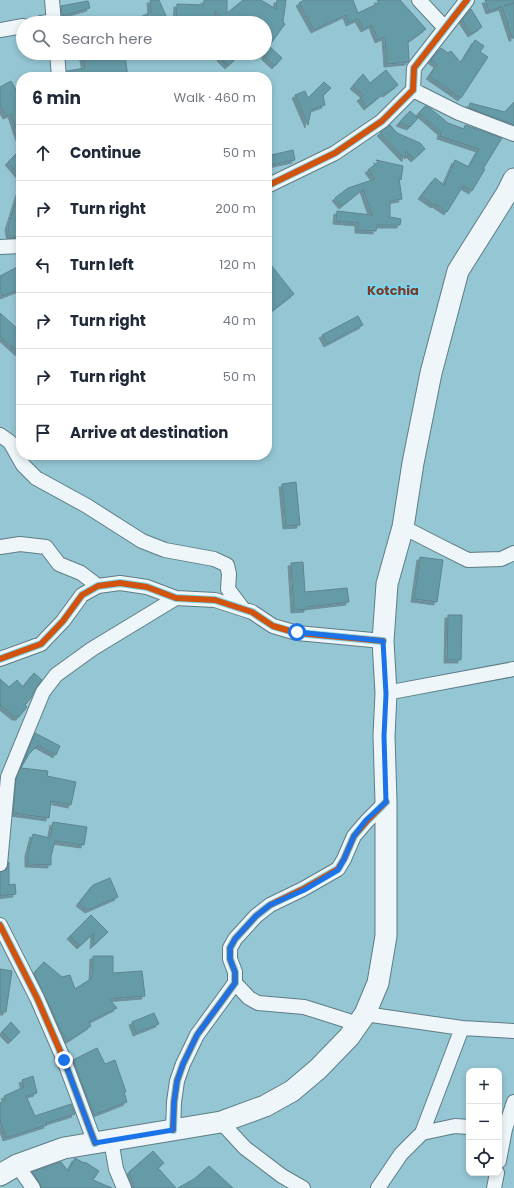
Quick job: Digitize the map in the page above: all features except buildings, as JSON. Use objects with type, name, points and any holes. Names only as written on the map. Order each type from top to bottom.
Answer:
[{"type":"main road","points":[[8,1170],[64,1148],[220,1122],[265,1106],[292,1091],[318,1070],[348,1037],[361,1019],[378,982],[386,936],[386,802],[384,736],[386,694],[383,641],[387,584],[403,527],[413,463],[431,373],[458,271],[512,190]]},
{"type":"street","points":[[51,16],[52,0]]},
{"type":"street","points":[[419,0],[445,28]]},
{"type":"street","points":[[272,184],[335,153],[382,122],[413,90],[414,68],[467,0]]},
{"type":"street","points":[[0,30],[16,27]]},
{"type":"street","points":[[57,60],[58,72]]},
{"type":"street","points":[[413,90],[460,113],[514,134]]},
{"type":"street","points":[[0,247],[16,246]]},
{"type":"street","points":[[0,434],[10,442],[16,453]]},
{"type":"street","points":[[20,460],[36,478],[87,506],[142,541],[165,550],[214,559],[227,565],[229,574],[228,589],[244,609]]},
{"type":"street","points":[[403,527],[468,560],[501,559],[514,552]]},
{"type":"street","points":[[0,547],[20,544],[46,547],[60,564],[81,573],[98,586]]},
{"type":"street","points":[[0,659],[41,644],[63,621],[82,595],[98,586],[120,583],[147,587],[176,598],[215,600],[252,612],[273,626],[297,632],[383,641]]},
{"type":"street","points":[[0,864],[1,836],[8,777],[42,692],[56,675],[92,649],[176,598]]},
{"type":"street","points":[[386,694],[514,669]]},
{"type":"street","points":[[173,1130],[174,1102],[177,1081],[183,1064],[197,1035],[235,983],[235,972],[230,959],[230,948],[235,939],[256,916],[270,905],[304,890],[338,870],[354,836],[366,820],[386,802]]},
{"type":"street","points":[[0,925],[37,998],[64,1060],[124,1188]]},
{"type":"street","points":[[235,983],[249,998],[258,1003],[304,1007],[361,1019],[514,1031]]},
{"type":"street","points":[[378,1188],[401,1154],[422,1133],[462,1028]]},
{"type":"street","points":[[502,1129],[514,1103]]},
{"type":"street","points":[[220,1122],[245,1148],[282,1176],[303,1188]]},
{"type":"street","points":[[422,1133],[455,1126],[466,1127]]},
{"type":"street","points":[[8,1170],[33,1188]]},
{"type":"street","points":[[494,1188],[496,1176]]},
{"type":"cycle path","points":[[272,184],[335,153],[382,121],[413,90],[414,68],[467,0]]},
{"type":"cycle path","points":[[0,659],[41,644],[63,621],[82,595],[98,586],[120,583],[147,587],[176,598],[215,600],[252,612],[273,626],[297,633],[383,641]]},
{"type":"cycle path","points":[[173,1130],[174,1102],[177,1081],[183,1064],[197,1035],[235,983],[235,972],[230,959],[230,948],[235,939],[256,916],[270,905],[303,889],[338,869],[354,836],[386,802]]},
{"type":"cycle path","points":[[0,925],[37,998],[64,1060],[95,1143]]},
{"type":"district","name":"Kotchia","points":[[393,290]]},
{"type":"route","points":[[64,1060],[95,1143],[173,1130],[174,1102],[177,1081],[183,1064],[197,1035],[235,983],[235,972],[230,959],[230,948],[235,939],[256,916],[270,905],[304,890],[338,870],[354,836],[366,820],[386,802],[384,736],[386,694],[383,641],[341,638],[297,632]]}]
